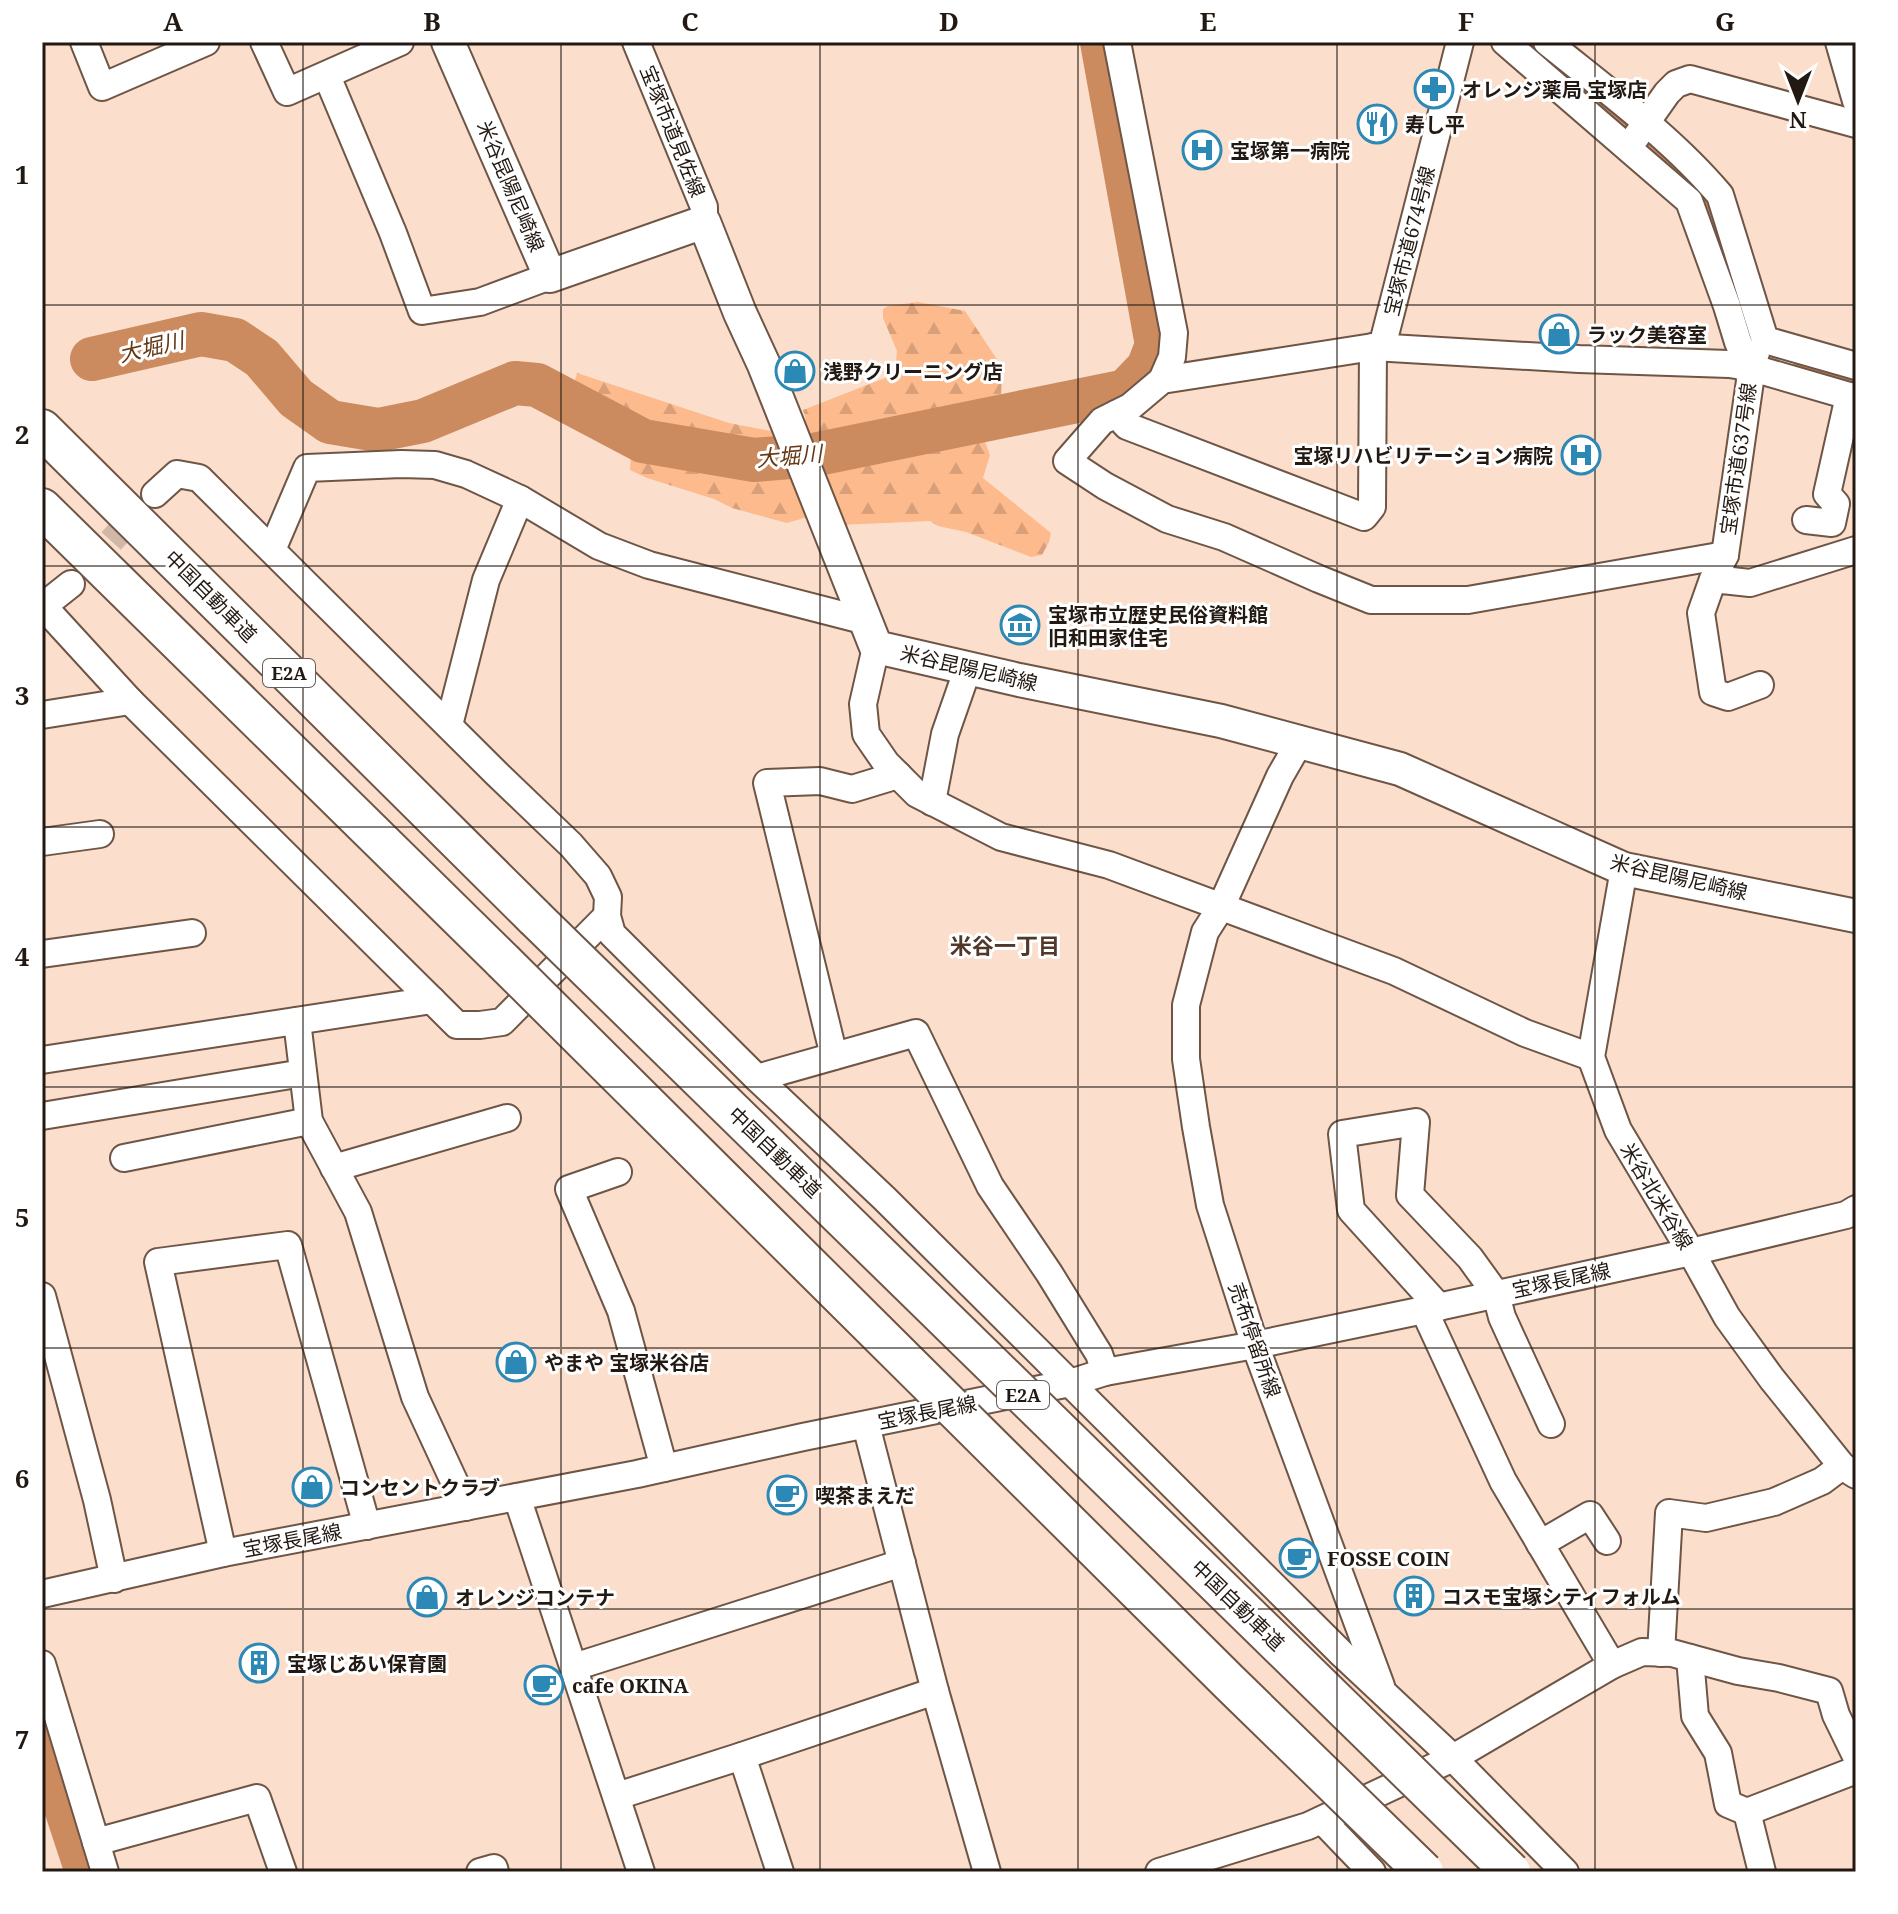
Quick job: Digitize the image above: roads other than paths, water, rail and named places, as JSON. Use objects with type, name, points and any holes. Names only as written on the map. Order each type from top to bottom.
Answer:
[{"type":"highway","name":"中国自動車道","points":[[42,427],[535,918],[1511,1872]]},
{"type":"highway","name":"E2A","points":[[42,508],[1424,1872]]},
{"type":"main road","name":"米谷昆陽尼崎線","points":[[448,42],[550,276],[704,222]]},
{"type":"main road","points":[[704,222],[871,634]]},
{"type":"main road","name":"米谷昆陽尼崎線","points":[[871,634],[968,668],[1221,721],[1400,769],[1624,869],[1856,916]]},
{"type":"street","points":[[84,42],[102,87],[206,42]]},
{"type":"street","points":[[264,42],[287,92],[400,42]]},
{"type":"street","name":"宝塚市道見佐線","points":[[636,42],[704,207],[704,222]]},
{"type":"street","points":[[1117,42],[1174,333],[1172,357],[1162,380],[1130,407],[1102,421],[1067,461],[1105,486],[1167,519],[1224,537],[1371,600],[1468,600],[1719,567],[1750,583],[1856,550]]},
{"type":"street","name":"宝塚市道674号線","points":[[1116,414],[1127,426],[1364,517],[1372,507],[1378,347],[1460,42]]},
{"type":"street","points":[[1505,42],[1637,136],[1707,179],[1720,195],[1757,353]]},
{"type":"street","points":[[1547,42],[1637,136]]},
{"type":"street","points":[[1839,42],[1856,101]]},
{"type":"street","points":[[327,76],[422,311],[480,302],[550,276]]},
{"type":"street","points":[[1637,136],[1676,84],[1690,79],[1856,124]]},
{"type":"street","points":[[1162,380],[1378,347],[1729,364],[1757,353],[1856,366]]},
{"type":"street","points":[[1757,353],[1852,397],[1827,494],[1836,504],[1832,523],[1806,520]]},
{"type":"street","name":"宝塚市道637号線","points":[[1757,353],[1719,567],[1701,613],[1713,692],[1728,697],[1760,685]]},
{"type":"street","points":[[272,550],[307,468],[435,465],[466,474],[520,499],[599,546],[649,565],[871,634],[863,704],[866,734],[886,763],[917,794],[932,802],[1001,837],[1109,865],[1394,971],[1525,1033],[1591,1057],[1624,869]]},
{"type":"street","points":[[155,494],[177,474],[199,478],[571,845],[598,876],[608,897],[607,916],[612,934],[885,1199],[1383,1693]]},
{"type":"street","points":[[449,725],[486,580],[520,499]]},
{"type":"street","points":[[71,584],[43,606],[130,701],[457,1025],[502,1022],[607,916]]},
{"type":"street","points":[[932,802],[945,734],[968,668]]},
{"type":"street","points":[[42,715],[130,701]]},
{"type":"street","name":"売布停留所線","points":[[1299,743],[1280,776],[1221,907],[1205,932],[1186,1005],[1186,1059],[1210,1205],[1255,1345],[1383,1693],[1453,1758],[1565,1872]]},
{"type":"street","points":[[834,1056],[767,783],[820,781],[852,789],[898,775]]},
{"type":"street","points":[[42,842],[100,834]]},
{"type":"street","points":[[42,954],[192,933]]},
{"type":"street","points":[[42,1060],[432,1000]]},
{"type":"street","points":[[297,1021],[309,1121],[358,1212],[415,1397],[466,1507]]},
{"type":"street","points":[[757,1078],[916,1033],[990,1186],[1074,1313],[1099,1354],[1105,1372]]},
{"type":"street","name":"米谷北米谷線","points":[[1591,1057],[1618,1130],[1727,1317],[1772,1379],[1849,1471]]},
{"type":"street","points":[[42,1116],[303,1073]]},
{"type":"street","points":[[334,1168],[507,1118]]},
{"type":"street","points":[[124,1158],[309,1121]]},
{"type":"street","points":[[1551,1424],[1502,1317],[1496,1294],[1470,1258],[1410,1195],[1416,1122],[1342,1134],[1351,1210],[1432,1308],[1503,1481],[1612,1665]]},
{"type":"street","points":[[618,1172],[569,1189],[621,1311],[664,1468]]},
{"type":"street","name":"宝塚長尾線","points":[[42,1594],[223,1553],[664,1468],[1070,1383],[1105,1372],[1432,1308],[1691,1252],[1846,1215],[1856,1209]]},
{"type":"street","points":[[223,1553],[158,1262],[288,1245],[367,1526]]},
{"type":"street","points":[[42,1296],[97,1500],[114,1579]]},
{"type":"street","points":[[866,1425],[935,1691],[987,1872]]},
{"type":"street","points":[[1661,1653],[1669,1513],[1706,1518],[1774,1502],[1849,1471]]},
{"type":"street","points":[[517,1497],[641,1872]]},
{"type":"street","points":[[1540,1544],[1590,1515],[1607,1541]]},
{"type":"street","points":[[574,1667],[902,1563]]},
{"type":"street","points":[[1159,1872],[1322,1820],[1453,1758],[1612,1665],[1642,1652],[1672,1653],[1829,1691],[1836,1715],[1856,1756]]},
{"type":"street","points":[[1690,1658],[1695,1716],[1718,1753],[1728,1804],[1747,1812],[1856,1770]]},
{"type":"street","points":[[42,1664],[105,1872]]},
{"type":"street","points":[[617,1796],[935,1691]]},
{"type":"street","points":[[742,1756],[780,1872]]},
{"type":"street","points":[[96,1842],[257,1798],[283,1872]]},
{"type":"street","points":[[1747,1812],[1762,1872]]},
{"type":"street","points":[[1322,1820],[1372,1872]]},
{"type":"street","points":[[480,1872],[494,1868],[495,1872]]},
{"type":"waterway","name":"大堀川","points":[[92,359],[201,334],[235,340],[262,358],[296,398],[330,422],[378,430],[423,421],[515,383],[537,385],[643,441],[754,460],[813,455],[1126,391],[1148,368],[1157,345],[1102,42]]},
{"type":"waterway","points":[[1528,42],[1634,131]]},
{"type":"waterway","points":[[1643,139],[1683,173]]},
{"type":"waterway","points":[[1700,189],[1724,261]]},
{"type":"waterway","points":[[1796,367],[1856,382]]},
{"type":"waterway","name":"大堀川","points":[[42,1735],[87,1872]]},
{"type":"tunnel","points":[[85,570],[142,507]]},
{"type":"place","name":"オレンジ薬局 宝塚店","points":[[1434,89]]},
{"type":"place","name":"寿し平","points":[[1377,124]]},
{"type":"place","name":"宝塚第一病院","points":[[1202,150]]},
{"type":"place","name":"ラック美容室","points":[[1559,334]]},
{"type":"place","name":"浅野クリーニング店","points":[[795,371]]},
{"type":"place","name":"宝塚リハビリテーション病院","points":[[1581,455]]},
{"type":"place","name":"宝塚市立歴史民俗資料館 旧和田家住宅","points":[[1020,625]]},
{"type":"place","name":"やまや 宝塚米谷店","points":[[516,1362]]},
{"type":"place","name":"コンセントクラブ","points":[[312,1487]]},
{"type":"place","name":"喫茶まえだ","points":[[787,1495]]},
{"type":"place","name":"FOSSE COIN","points":[[1299,1558]]},
{"type":"place","name":"コスモ宝塚シティフォルム","points":[[1414,1596]]},
{"type":"place","name":"オレンジコンテナ","points":[[427,1597]]},
{"type":"place","name":"宝塚じあい保育園","points":[[259,1663]]},
{"type":"place","name":"cafe OKINA","points":[[544,1685]]},
{"type":"district","name":"米谷一丁目","points":[[1005,945]]}]
